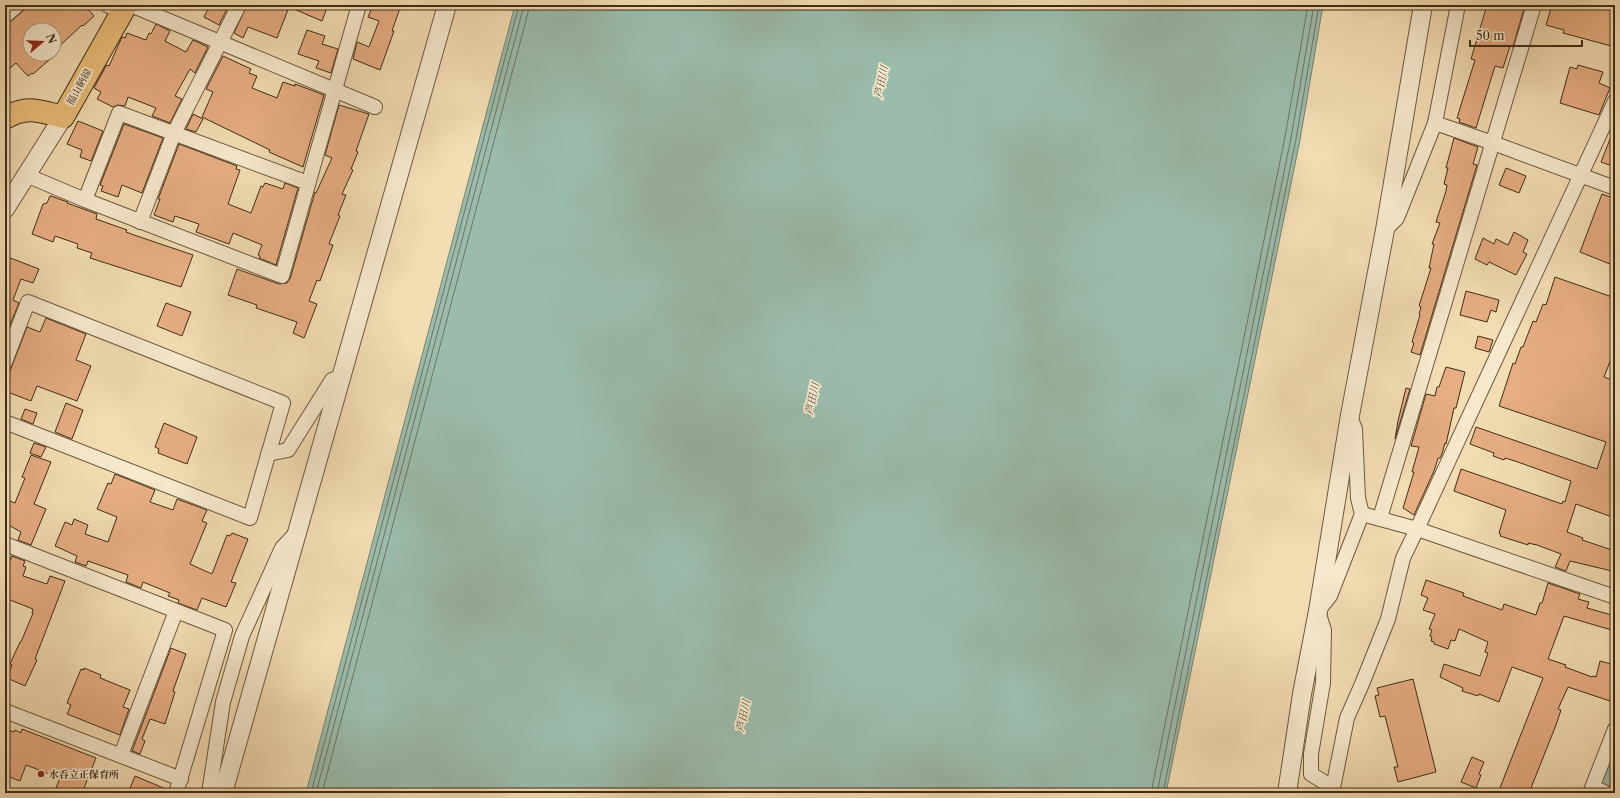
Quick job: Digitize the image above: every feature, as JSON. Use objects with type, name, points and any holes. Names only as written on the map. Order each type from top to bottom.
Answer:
[{"type":"main road","name":"福山鞆線","points":[[5,118],[20,110],[34,110],[63,117],[121,7]]},
{"type":"street","points":[[5,16],[18,5]]},
{"type":"street","points":[[140,222],[174,133],[239,5]]},
{"type":"street","points":[[26,175],[140,222],[282,276],[359,5]]},
{"type":"street","points":[[223,793],[447,5]]},
{"type":"street","points":[[1287,793],[1302,694],[1318,611],[1350,415],[1385,230],[1423,5]]},
{"type":"street","points":[[1385,230],[1397,218],[1435,123],[1458,5]]},
{"type":"street","points":[[1380,518],[1534,5]]},
{"type":"street","points":[[121,7],[220,43],[375,107]]},
{"type":"street","points":[[1332,790],[1347,718],[1388,619],[1403,558],[1418,529],[1615,101]]},
{"type":"street","points":[[85,200],[119,113],[308,183]]},
{"type":"street","points":[[5,210],[63,117]]},
{"type":"street","points":[[1435,123],[1615,188]]},
{"type":"street","points":[[5,362],[28,302],[283,403],[250,518],[5,422]]},
{"type":"street","points":[[268,454],[288,450],[332,380],[342,376]]},
{"type":"street","points":[[1318,611],[1330,596],[1362,514],[1358,498],[1355,429],[1350,415]]},
{"type":"street","points":[[1362,514],[1418,529],[1615,597]]},
{"type":"street","points":[[209,793],[223,702],[242,636],[282,548],[298,532]]},
{"type":"street","points":[[5,544],[242,636]]},
{"type":"street","points":[[121,755],[176,611]]},
{"type":"street","points":[[1318,611],[1324,630],[1323,683],[1311,754],[1311,774],[1327,784],[1332,790]]},
{"type":"street","points":[[176,793],[225,630]]},
{"type":"street","points":[[5,711],[180,778]]},
{"type":"street","points":[[1598,791],[1615,729]]},
{"type":"street","points":[[1613,793],[1615,789]]},
{"type":"water","name":"芦田川","points":[[515,5],[1323,5],[1300,140],[1166,793],[306,793]]},
{"type":"building","points":[[26,5],[84,5],[94,16],[62,44],[62,22],[22,22],[22,62],[47,62],[33,74],[32,73],[28,76],[16,63],[5,72],[5,24],[10,22],[23,11]]},
{"type":"building","points":[[210,5],[229,5],[219,25],[204,17]]},
{"type":"building","points":[[247,5],[328,5],[322,21],[289,7],[277,38],[248,27],[243,38],[234,33]]},
{"type":"building","points":[[373,5],[390,5],[400,8],[392,31],[394,31],[380,70],[353,59],[357,42],[369,47],[379,21],[368,17]]},
{"type":"building","points":[[1487,5],[1525,5],[1513,47],[1510,46],[1503,68],[1495,66],[1476,128],[1459,122],[1460,119],[1457,118],[1475,60],[1471,59]]},
{"type":"building","points":[[1552,5],[1576,10],[1577,5],[1615,5],[1615,47],[1563,33],[1564,30],[1546,25]]},
{"type":"building","points":[[156,24],[170,31],[165,41],[186,52],[193,40],[208,47],[195,73],[190,69],[175,96],[182,99],[170,123],[152,116],[156,108],[128,97],[125,106],[118,105],[113,107],[97,99],[101,92],[94,88],[106,66],[109,66],[122,37],[125,38],[127,33],[146,40]]},
{"type":"building","points":[[307,30],[325,36],[322,44],[338,49],[331,73],[316,68],[319,61],[298,54]]},
{"type":"building","points":[[223,56],[251,69],[249,73],[257,76],[252,88],[277,98],[283,82],[295,86],[295,84],[324,95],[303,167],[269,152],[270,150],[202,117],[213,92],[206,89]]},
{"type":"building","points":[[1578,65],[1603,72],[1599,83],[1610,88],[1599,115],[1560,103],[1570,67],[1577,69]]},
{"type":"building","points":[[339,105],[369,114],[356,151],[358,152],[351,169],[353,170],[342,194],[346,195],[338,215],[340,216],[329,244],[333,245],[320,281],[317,280],[309,301],[317,304],[304,338],[293,333],[297,322],[256,308],[257,305],[228,295],[237,269],[279,284],[287,283],[290,279],[315,192],[316,193],[332,158],[325,155]]},
{"type":"building","points":[[193,114],[203,119],[196,132],[186,129]]},
{"type":"building","points":[[78,121],[103,131],[91,161],[80,157],[82,150],[67,144]]},
{"type":"building","points":[[124,124],[163,138],[142,193],[122,185],[118,197],[101,191],[103,186],[100,185]]},
{"type":"building","points":[[1615,129],[1615,167],[1601,162]]},
{"type":"building","points":[[1454,138],[1478,147],[1473,164],[1477,165],[1420,355],[1411,352],[1414,343],[1412,342],[1420,315],[1421,307],[1419,306],[1431,268],[1429,268],[1434,244],[1432,244],[1440,223],[1436,222],[1446,191],[1447,185],[1444,184],[1448,168],[1446,168]]},
{"type":"building","points":[[179,144],[237,166],[236,169],[240,170],[228,204],[251,213],[261,186],[263,187],[265,183],[283,189],[285,183],[298,188],[276,265],[259,258],[260,256],[258,255],[262,245],[233,233],[229,244],[196,232],[199,224],[175,216],[173,222],[154,215],[160,199],[158,199]]},
{"type":"building","points":[[1506,168],[1526,176],[1519,193],[1499,185]]},
{"type":"building","points":[[1602,194],[1615,199],[1615,266],[1580,252]]},
{"type":"building","points":[[50,196],[97,214],[96,219],[127,230],[126,232],[193,255],[181,287],[90,258],[92,253],[77,248],[78,244],[55,236],[53,242],[32,234],[43,204],[47,203]]},
{"type":"building","points":[[1514,232],[1528,240],[1523,252],[1527,254],[1516,275],[1489,262],[1487,265],[1475,259],[1483,238],[1494,244],[1496,239],[1508,245]]},
{"type":"building","points":[[5,256],[39,269],[33,283],[21,279],[13,300],[19,303],[5,337]]},
{"type":"building","points":[[1555,277],[1615,298],[1615,349],[1604,377],[1615,381],[1615,518],[1576,504],[1567,532],[1583,538],[1582,540],[1615,551],[1615,560],[1612,571],[1570,561],[1566,571],[1555,567],[1561,554],[1537,545],[1528,543],[1528,545],[1500,536],[1501,534],[1499,533],[1506,510],[1454,491],[1461,469],[1562,504],[1563,501],[1565,502],[1571,481],[1515,461],[1505,458],[1504,460],[1493,456],[1494,453],[1470,444],[1476,427],[1597,469],[1606,442],[1499,406],[1513,363],[1515,364],[1533,321],[1536,322],[1543,304],[1546,305]]},
{"type":"building","points":[[1466,291],[1499,300],[1496,312],[1491,310],[1487,322],[1460,315]]},
{"type":"building","points":[[166,303],[191,312],[182,336],[157,326]]},
{"type":"building","points":[[46,318],[86,334],[76,360],[91,366],[77,401],[37,386],[31,401],[5,391],[5,384],[27,327],[40,332]]},
{"type":"building","points":[[1478,336],[1493,340],[1489,352],[1475,348]]},
{"type":"building","points":[[1446,367],[1465,372],[1456,408],[1454,408],[1446,444],[1445,443],[1440,458],[1438,458],[1434,471],[1414,515],[1403,508],[1414,472],[1412,472],[1419,447],[1411,446],[1426,394],[1435,396],[1437,387],[1439,387]]},
{"type":"building","points":[[1406,388],[1410,389],[1395,439],[1398,421]]},
{"type":"building","points":[[66,403],[83,410],[72,439],[55,432]]},
{"type":"building","points":[[25,409],[37,413],[33,424],[21,419]]},
{"type":"building","points":[[164,423],[197,437],[187,464],[158,453],[159,449],[155,447]]},
{"type":"building","points":[[34,443],[46,447],[41,457],[30,453]]},
{"type":"building","points":[[31,455],[51,462],[34,504],[46,509],[31,545],[18,540],[21,532],[5,523],[5,499],[15,503],[25,478],[22,477]]},
{"type":"building","points":[[115,474],[155,490],[150,502],[173,510],[177,499],[207,510],[202,521],[207,523],[190,564],[212,574],[227,535],[230,536],[232,533],[248,539],[231,582],[236,583],[226,607],[202,598],[197,610],[178,603],[179,600],[168,596],[170,593],[143,582],[141,588],[126,582],[128,575],[88,561],[86,566],[75,562],[77,556],[55,546],[65,522],[72,525],[74,519],[88,525],[85,534],[108,542],[117,517],[97,509],[108,483],[111,484]]},
{"type":"building","points":[[12,556],[25,561],[23,566],[26,567],[23,576],[47,584],[50,576],[65,581],[35,659],[37,660],[25,686],[7,678],[12,665],[10,664],[33,613],[33,609],[5,598],[5,559],[10,561]]},
{"type":"building","points":[[1426,580],[1464,593],[1463,596],[1502,610],[1504,604],[1536,615],[1540,603],[1542,603],[1548,583],[1580,594],[1578,599],[1589,602],[1587,608],[1615,616],[1615,631],[1564,616],[1548,659],[1566,665],[1565,667],[1592,677],[1596,677],[1600,661],[1615,665],[1615,689],[1610,701],[1568,687],[1558,709],[1561,710],[1556,725],[1529,793],[1498,793],[1543,678],[1512,667],[1499,702],[1479,694],[1478,696],[1462,691],[1463,688],[1440,677],[1444,664],[1480,676],[1488,653],[1485,652],[1488,642],[1459,629],[1455,641],[1451,640],[1448,649],[1434,644],[1434,642],[1431,641],[1432,637],[1430,636],[1432,630],[1429,629],[1435,614],[1423,610],[1428,598],[1421,595]]},
{"type":"building","points":[[171,648],[186,654],[173,691],[175,692],[165,724],[150,719],[142,739],[145,741],[140,754],[132,751]]},
{"type":"building","points":[[84,668],[101,675],[100,678],[130,690],[123,707],[129,709],[120,735],[67,714],[71,705],[67,703],[81,669],[84,670]]},
{"type":"building","points":[[1413,679],[1436,772],[1398,782],[1394,767],[1398,767],[1385,716],[1380,717],[1375,696],[1379,695],[1377,688]]},
{"type":"building","points":[[22,729],[96,758],[82,793],[54,793],[60,778],[26,765],[20,781],[5,775],[5,738],[8,730],[14,732],[15,730],[21,733]]},
{"type":"building","points":[[1472,757],[1484,762],[1479,774],[1481,775],[1476,788],[1461,782]]},
{"type":"building","points":[[135,776],[168,790],[168,793],[128,793]]},
{"type":"waterway","points":[[1601,793],[1615,756]]},
{"type":"place","name":"水呑立正保育所","points":[[41,774]]}]
